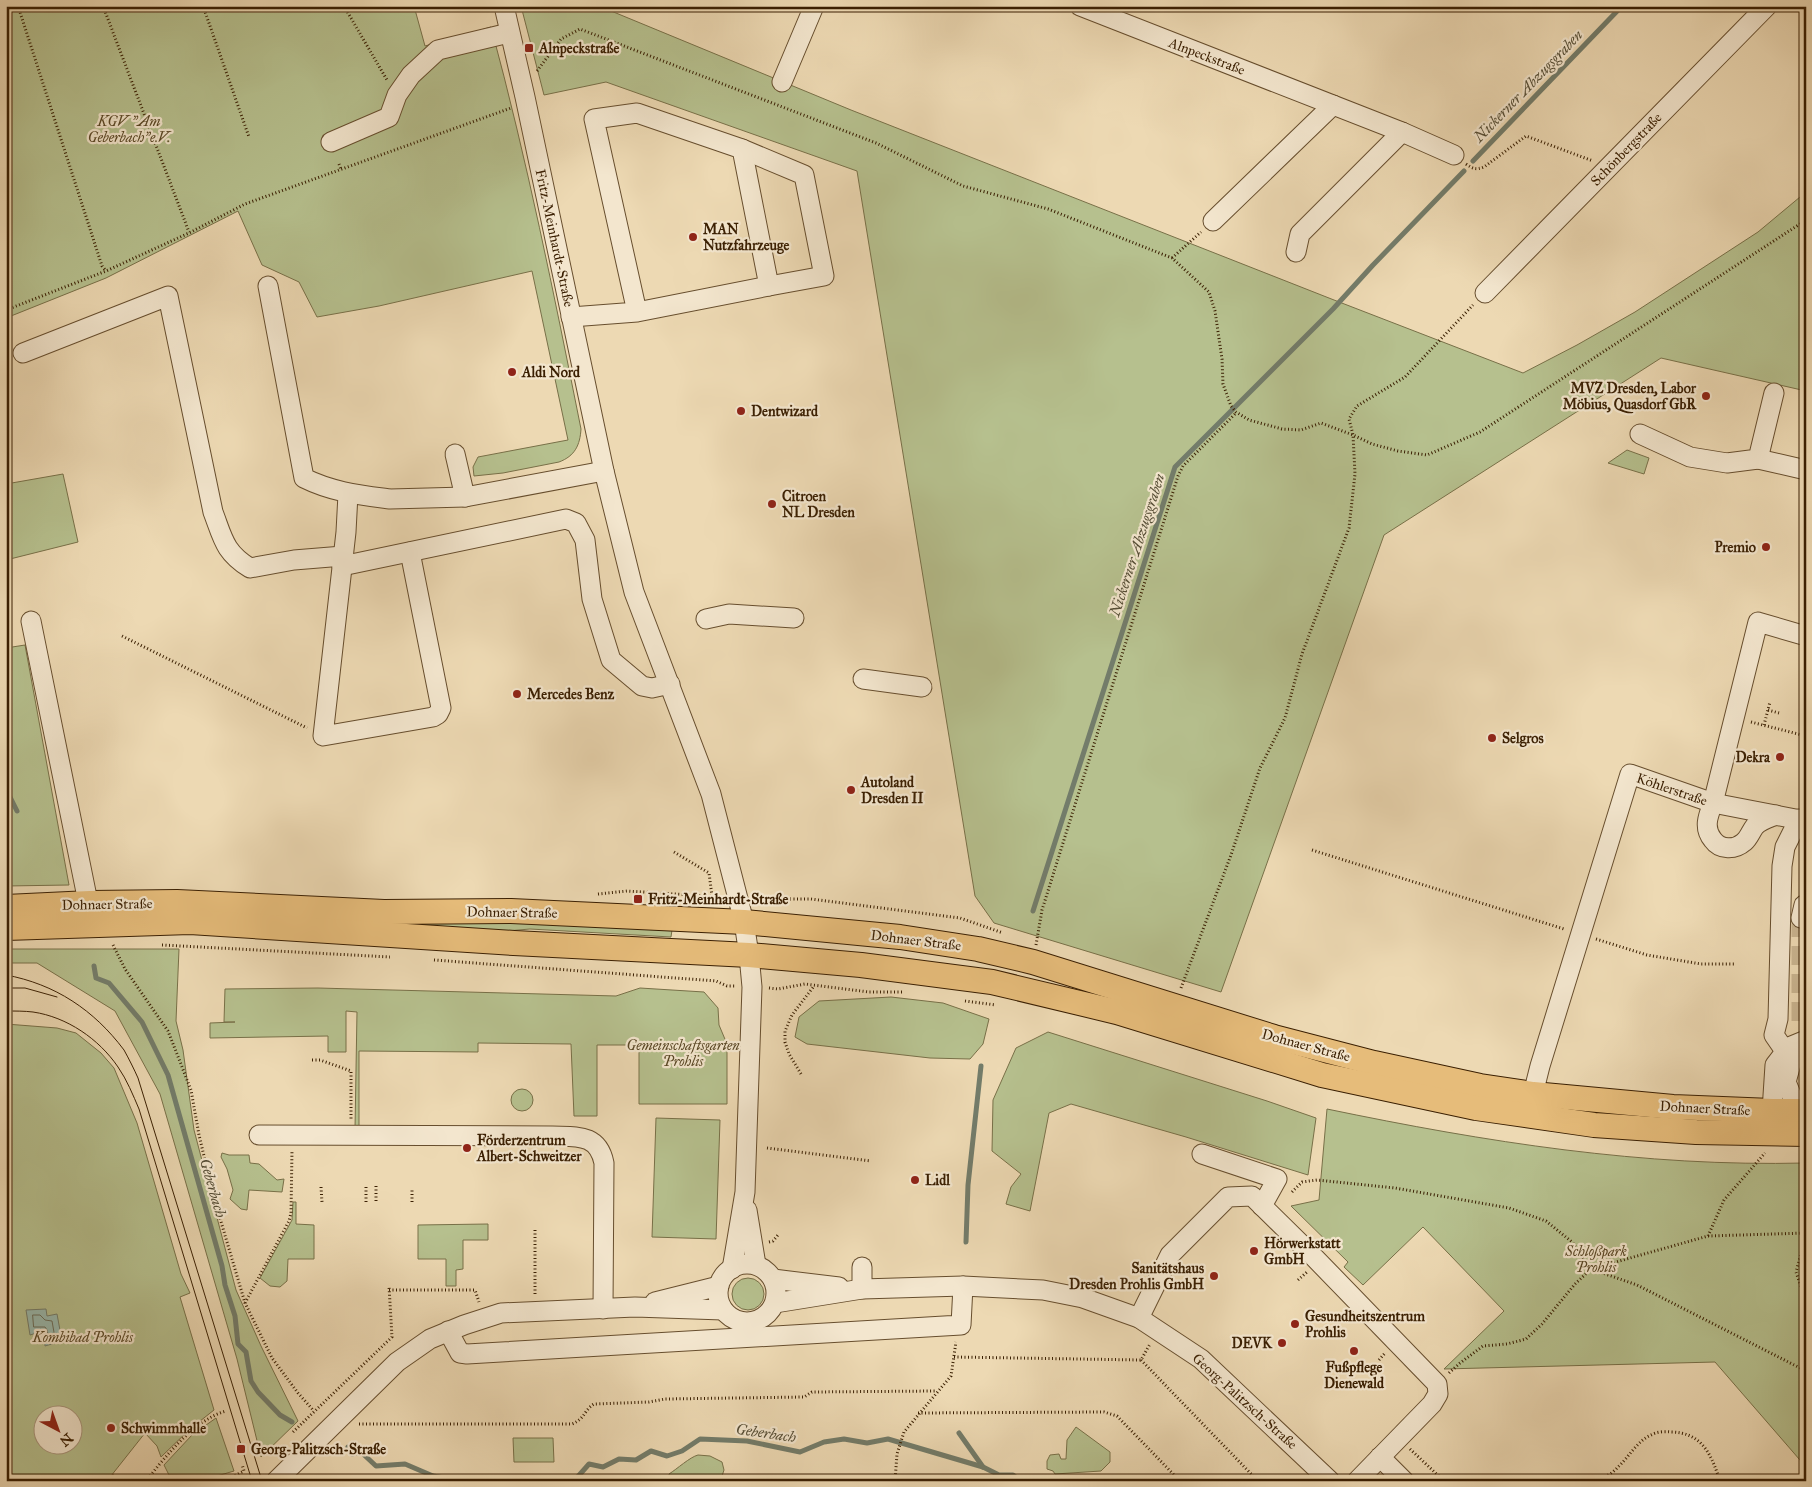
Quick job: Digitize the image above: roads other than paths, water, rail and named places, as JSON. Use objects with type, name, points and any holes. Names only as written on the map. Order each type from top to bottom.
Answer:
[{"type":"main road","name":"Dohnaer Straße","points":[[6,907],[90,903],[177,902],[384,912],[511,911],[744,922],[900,937],[978,949],[1035,949],[1274,1037],[1374,1064],[1480,1086],[1533,1094],[1673,1108],[1802,1111]]},
{"type":"main road","name":"Dohnaer Straße","points":[[6,928],[190,922],[514,943],[749,955],[861,965],[992,982],[1117,1012],[1322,1075],[1476,1108],[1594,1125],[1696,1132],[1806,1134]]},
{"type":"street","name":"Fritz-Meinhardt-Straße","points":[[504,6],[509,34],[526,100],[604,471],[634,592],[711,794],[744,922],[749,955]]},
{"type":"street","points":[[782,82],[814,6]]},
{"type":"street","name":"Alnpeckstraße","points":[[1080,6],[1402,132],[1454,155]]},
{"type":"street","name":"Schönbergstraße","points":[[1485,292],[1767,6]]},
{"type":"street","points":[[332,142],[389,117],[397,94],[411,75],[438,50],[509,34]]},
{"type":"street","points":[[1213,221],[1333,105]]},
{"type":"street","points":[[572,317],[637,312],[824,276],[804,175],[742,150],[637,114],[594,119],[637,312]]},
{"type":"street","points":[[1296,252],[1300,234],[1402,132]]},
{"type":"street","points":[[742,150],[768,286]]},
{"type":"street","points":[[268,286],[304,478],[318,485],[348,494],[390,499],[465,497],[604,471]]},
{"type":"street","points":[[23,353],[168,296],[213,512],[225,544],[236,560],[250,568],[294,560],[342,561],[410,552],[566,519],[576,523],[585,540],[592,600],[611,660],[642,686],[652,688],[670,684]]},
{"type":"street","points":[[1758,459],[1774,393]]},
{"type":"street","points":[[1640,434],[1690,457],[1727,463],[1758,459],[1806,470]]},
{"type":"street","points":[[455,454],[465,497]]},
{"type":"street","points":[[348,494],[323,736],[433,717],[438,714],[441,708],[410,552]]},
{"type":"street","points":[[706,619],[729,614],[794,618]]},
{"type":"street","points":[[31,621],[87,897],[90,903]]},
{"type":"street","points":[[1713,803],[1758,622],[1806,636]]},
{"type":"street","points":[[863,679],[922,687]]},
{"type":"street","name":"Köhlerstraße","points":[[1533,1094],[1537,1074],[1630,774],[1713,803],[1802,820]]},
{"type":"street","name":"Köhlerstraße","points":[[1713,803],[1707,819],[1708,834],[1715,843],[1724,848],[1735,848],[1745,842],[1756,825],[1762,820],[1776,815]]},
{"type":"street","points":[[1800,1043],[1774,1035],[1778,1019],[1782,866],[1785,847],[1802,820]]},
{"type":"street","points":[[732,1268],[745,1192],[752,987],[749,955]]},
{"type":"street","points":[[1800,1043],[1793,1057],[1786,1082],[1802,1111]]},
{"type":"street","points":[[1772,1111],[1775,1065],[1800,1043]]},
{"type":"street","points":[[260,1134],[552,1136],[588,1139],[594,1143],[604,1163],[603,1309]]},
{"type":"street","points":[[1202,1154],[1277,1179],[1262,1206]]},
{"type":"street","points":[[745,1192],[756,1265]]},
{"type":"street","points":[[1140,1318],[1170,1255],[1228,1198],[1252,1196],[1437,1384],[1438,1394],[1432,1404],[1357,1481]]},
{"type":"street","points":[[740,1265],[756,1265],[768,1272],[773,1279],[777,1290],[775,1303],[766,1316],[751,1323],[732,1319],[720,1304],[719,1286],[724,1276],[732,1268],[740,1265]]},
{"type":"street","points":[[862,1267],[862,1289]]},
{"type":"street","name":"Georg-Palitzsch-Straße","points":[[773,1279],[862,1289]]},
{"type":"street","points":[[635,1308],[719,1286]]},
{"type":"street","points":[[448,1332],[460,1353],[467,1354],[961,1325],[963,1286]]},
{"type":"street","name":"Georg-Palitzsch-Straße","points":[[775,1303],[862,1289],[963,1286],[1043,1290],[1083,1298],[1140,1318],[1202,1359],[1330,1481]]},
{"type":"street","points":[[285,1478],[307,1448],[397,1362],[430,1339],[448,1332],[501,1313],[635,1308],[723,1310]]},
{"type":"street","points":[[1380,1457],[1404,1481]]},
{"type":"water","points":[[46,1309],[47,1316],[57,1314],[62,1341],[45,1346],[43,1331],[30,1335],[26,1310]]},
{"type":"waterway","name":"Nickerner Abzugsgraben","points":[[1473,161],[1622,6]]},
{"type":"waterway","name":"Nickerner Abzugsgraben","points":[[1033,911],[1175,467],[1333,309],[1464,171]]},
{"type":"waterway","name":"Geberbach","points":[[6,789],[17,811]]},
{"type":"waterway","name":"Geberbach","points":[[94,966],[96,978],[109,983],[142,1022],[168,1075],[222,1266],[225,1285],[235,1316],[238,1344],[246,1352],[251,1381],[258,1392],[280,1415],[292,1422]]},
{"type":"waterway","points":[[966,1242],[968,1185],[981,1066]]},
{"type":"waterway","points":[[959,1433],[983,1467]]},
{"type":"waterway","name":"Geberbach","points":[[574,1481],[589,1464],[603,1467],[619,1459],[636,1460],[651,1451],[667,1456],[682,1451],[700,1439],[747,1441],[800,1452],[824,1442],[844,1439],[867,1443],[888,1439],[983,1467],[999,1475],[1013,1475],[1021,1481]]},
{"type":"waterway","name":"Geberbach","points":[[348,1447],[352,1454],[361,1452],[376,1466],[405,1464],[433,1476],[462,1481]]},
{"type":"waterway","name":"Geberbach","points":[[528,1481],[533,1481]]},
{"type":"tunnel","points":[[1801,918],[1801,1030]]},
{"type":"tram line","points":[[6,975],[41,985],[72,1001],[100,1023],[124,1050],[138,1078],[262,1481]]},
{"type":"tram line","points":[[6,988],[25,988],[57,997]]},
{"type":"tram line","points":[[6,1011],[33,1012],[70,1024],[101,1047],[118,1067],[127,1082],[139,1109],[252,1481]]},
{"type":"place","name":"Alnpeckstraße","points":[[529,48]]},
{"type":"place","name":"MAN Nutzfahrzeuge","points":[[693,237]]},
{"type":"place","name":"Aldi Nord","points":[[512,372]]},
{"type":"place","name":"MVZ Dresden, Labor Möbius, Quasdorf GbR","points":[[1706,396]]},
{"type":"place","name":"Dentwizard","points":[[741,411]]},
{"type":"place","name":"Citroen NL Dresden","points":[[772,504]]},
{"type":"place","name":"Premio","points":[[1766,547]]},
{"type":"place","name":"Mercedes Benz","points":[[517,694]]},
{"type":"place","name":"Selgros","points":[[1492,738]]},
{"type":"place","name":"Dekra","points":[[1780,757]]},
{"type":"place","name":"Autoland Dresden II","points":[[851,790]]},
{"type":"place","name":"Fritz-Meinhardt-Straße","points":[[638,899]]},
{"type":"place","name":"Förderzentrum Albert-Schweitzer","points":[[467,1148]]},
{"type":"place","name":"Lidl","points":[[915,1180]]},
{"type":"place","name":"Hörwerkstatt GmbH","points":[[1254,1251]]},
{"type":"place","name":"Sanitätshaus Dresden Prohlis GmbH","points":[[1214,1276]]},
{"type":"place","name":"Gesundheitszentrum Prohlis","points":[[1295,1324]]},
{"type":"place","name":"DEVK","points":[[1282,1343]]},
{"type":"place","name":"Fußpflege Dienewald","points":[[1354,1351]]},
{"type":"place","name":"Schwimmhalle","points":[[111,1428]]},
{"type":"place","name":"Georg-Palitzsch-Straße","points":[[241,1449]]},
{"type":"park label","name":"KGV \"Am Geberbach\"e.V.","points":[[129,130]]},
{"type":"park label","name":"Gemeinschaftsgarten Prohlis","points":[[683,1054]]},
{"type":"park label","name":"Schloßpark Prohlis","points":[[1596,1260]]},
{"type":"park label","name":"Kombibad Prohlis","points":[[83,1337]]}]
